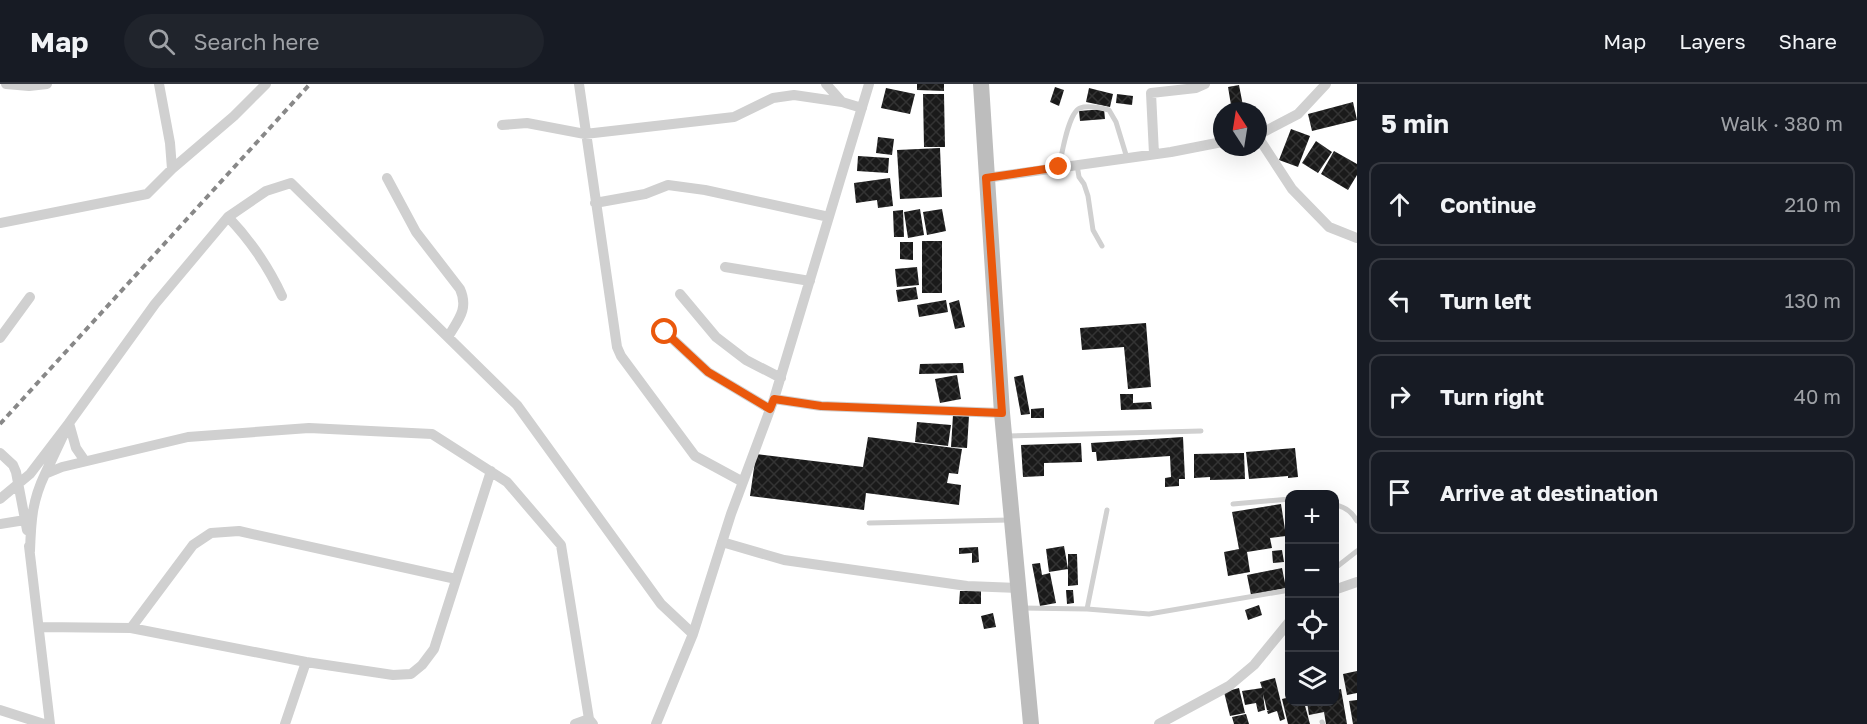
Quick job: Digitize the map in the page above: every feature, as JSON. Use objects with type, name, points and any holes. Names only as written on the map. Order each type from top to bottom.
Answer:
[{"type":"main road","points":[[981,84],[1002,413],[1031,724]]},
{"type":"street","points":[[6,84],[29,86],[48,84]]},
{"type":"street","points":[[159,84],[170,143],[172,169]]},
{"type":"street","points":[[0,222],[147,194],[266,84]]},
{"type":"street","points":[[579,84],[615,337],[621,356],[695,456],[743,482]]},
{"type":"street","points":[[826,84],[842,102]]},
{"type":"street","points":[[656,724],[693,634],[722,542],[772,404],[869,84]]},
{"type":"street","points":[[1154,154],[1151,88],[1196,88],[1205,84]]},
{"type":"street","points":[[1267,131],[1298,114],[1326,84]]},
{"type":"street","points":[[502,125],[527,123],[585,134],[735,117],[773,98],[794,95],[842,102],[862,108]]},
{"type":"street","points":[[986,178],[1213,144]]},
{"type":"street","points":[[1267,150],[1292,189],[1329,227],[1357,238]]},
{"type":"street","points":[[387,178],[416,232],[460,289],[464,299],[464,309],[448,337]]},
{"type":"street","points":[[0,499],[42,460],[155,304],[228,217],[266,191],[291,183],[517,405],[661,604],[693,634]]},
{"type":"street","points":[[595,203],[645,194],[668,185],[705,190],[829,217]]},
{"type":"street","points":[[228,217],[269,268],[282,296]]},
{"type":"street","points":[[725,267],[810,281]]},
{"type":"street","points":[[680,294],[716,337],[746,360],[780,378]]},
{"type":"street","points":[[0,338],[30,297]]},
{"type":"street","points":[[665,332],[708,372],[772,404],[1002,413]]},
{"type":"street","points":[[69,423],[76,448],[85,461]]},
{"type":"street","points":[[30,551],[31,517],[36,493],[69,423]]},
{"type":"street","points":[[45,474],[85,461],[188,437],[309,428],[432,434],[507,482],[561,545],[591,722],[575,724]]},
{"type":"street","points":[[0,453],[13,465],[25,520],[40,627],[50,724]]},
{"type":"street","points":[[40,627],[131,628],[306,662],[393,675],[411,674],[423,665],[434,649],[491,471]]},
{"type":"street","points":[[0,524],[25,520]]},
{"type":"street","points":[[131,628],[192,545],[211,533],[239,531],[456,579]]},
{"type":"street","points":[[722,542],[784,560],[967,586],[1019,588]]},
{"type":"street","points":[[1339,587],[1357,582]]},
{"type":"street","points":[[1159,724],[1229,686],[1254,665],[1285,627]]},
{"type":"street","points":[[285,724],[306,662]]},
{"type":"street","points":[[0,710],[44,724]]},
{"type":"lane","points":[[1059,167],[1072,115],[1080,108],[1100,107],[1109,110],[1116,122],[1127,158]]},
{"type":"lane","points":[[1077,165],[1078,177],[1084,184],[1088,196],[1093,230],[1102,246]]},
{"type":"lane","points":[[1005,436],[1201,432]]},
{"type":"lane","points":[[1233,504],[1285,499]]},
{"type":"lane","points":[[1339,505],[1354,514],[1357,520]]},
{"type":"lane","points":[[1087,609],[1107,510]]},
{"type":"lane","points":[[869,524],[1012,520]]},
{"type":"lane","points":[[1339,567],[1357,551]]},
{"type":"lane","points":[[1021,608],[1087,609],[1149,614],[1285,591]]},
{"type":"building","points":[[917,84],[944,84],[944,91],[917,90]]},
{"type":"building","points":[[1239,85],[1242,102],[1230,102],[1228,87]]},
{"type":"building","points":[[1055,87],[1064,90],[1059,106],[1050,102]]},
{"type":"building","points":[[886,88],[915,94],[910,114],[881,108]]},
{"type":"building","points":[[1089,88],[1113,94],[1110,107],[1086,102]]},
{"type":"building","points":[[923,94],[944,94],[945,147],[924,147]]},
{"type":"building","points":[[1117,94],[1133,96],[1132,105],[1116,103]]},
{"type":"building","points":[[1353,102],[1357,120],[1312,131],[1308,114]]},
{"type":"building","points":[[1104,109],[1105,119],[1080,121],[1079,111]]},
{"type":"building","points":[[1291,129],[1310,136],[1298,167],[1279,160]]},
{"type":"building","points":[[878,137],[894,139],[892,155],[876,153]]},
{"type":"building","points":[[1316,141],[1332,152],[1318,173],[1302,163]]},
{"type":"building","points":[[940,148],[942,197],[900,199],[897,150]]},
{"type":"building","points":[[1334,151],[1357,164],[1357,175],[1348,190],[1321,174]]},
{"type":"building","points":[[858,156],[889,158],[888,173],[857,171]]},
{"type":"building","points":[[890,178],[893,206],[878,208],[877,200],[856,203],[854,183]]},
{"type":"building","points":[[920,209],[924,235],[908,238],[904,212]]},
{"type":"building","points":[[942,209],[946,231],[927,235],[923,212]]},
{"type":"building","points":[[903,210],[904,237],[894,237],[893,211]]},
{"type":"building","points":[[922,241],[942,241],[942,293],[922,293]]},
{"type":"building","points":[[900,242],[913,242],[913,260],[900,259]]},
{"type":"building","points":[[917,267],[919,285],[897,287],[895,269]]},
{"type":"building","points":[[916,287],[918,299],[898,302],[896,290]]},
{"type":"building","points":[[946,300],[948,312],[919,317],[917,305]]},
{"type":"building","points":[[959,300],[965,327],[955,329],[949,303]]},
{"type":"building","points":[[1146,323],[1151,387],[1128,389],[1124,347],[1082,350],[1080,328]]},
{"type":"building","points":[[963,363],[964,373],[919,374],[920,364]]},
{"type":"building","points":[[957,375],[961,399],[940,403],[935,379]]},
{"type":"building","points":[[1023,375],[1030,414],[1021,415],[1014,377]]},
{"type":"building","points":[[1120,394],[1133,394],[1133,403],[1151,402],[1152,409],[1121,410]]},
{"type":"building","points":[[1044,408],[1044,418],[1031,418],[1031,409]]},
{"type":"building","points":[[953,415],[969,416],[967,448],[951,447]]},
{"type":"building","points":[[917,422],[951,425],[948,446],[915,442]]},
{"type":"building","points":[[868,437],[962,449],[958,474],[949,473],[947,483],[961,485],[959,505],[866,493],[864,510],[750,496],[756,454],[863,467]]},
{"type":"building","points":[[1183,437],[1185,479],[1179,479],[1179,486],[1165,487],[1165,478],[1171,477],[1170,456],[1097,461],[1096,452],[1092,452],[1091,443]]},
{"type":"building","points":[[1081,443],[1082,462],[1044,463],[1044,476],[1023,477],[1021,445]]},
{"type":"building","points":[[1295,448],[1298,477],[1249,479],[1246,452]]},
{"type":"building","points":[[1244,453],[1245,479],[1194,478],[1194,454]]},
{"type":"building","points":[[1281,504],[1285,536],[1270,538],[1272,548],[1247,552],[1250,572],[1228,576],[1224,552],[1239,549],[1232,512]]},
{"type":"building","points":[[1064,546],[1068,569],[1049,572],[1046,549]]},
{"type":"building","points":[[978,547],[979,562],[972,563],[972,553],[959,554],[959,548]]},
{"type":"building","points":[[1282,550],[1284,562],[1273,563],[1272,551]]},
{"type":"building","points":[[1068,554],[1077,554],[1078,585],[1068,586]]},
{"type":"building","points":[[1040,563],[1042,575],[1050,573],[1056,603],[1040,606],[1032,564]]},
{"type":"building","points":[[1282,568],[1285,588],[1251,595],[1247,575]]},
{"type":"building","points":[[1066,590],[1073,590],[1074,603],[1067,604]]},
{"type":"building","points":[[960,591],[981,591],[981,604],[959,604]]},
{"type":"building","points":[[1259,605],[1262,615],[1248,620],[1245,610]]},
{"type":"building","points":[[993,613],[996,627],[984,629],[981,616]]},
{"type":"building","points":[[1357,671],[1357,693],[1347,695],[1343,674]]},
{"type":"building","points":[[1275,678],[1285,719],[1280,721],[1277,711],[1268,714],[1269,710],[1267,710],[1263,694],[1265,710],[1258,712],[1256,703],[1245,705],[1242,691],[1262,688],[1260,682]]},
{"type":"building","points":[[1239,688],[1245,713],[1230,716],[1224,692]]},
{"type":"building","points":[[1339,689],[1341,689],[1347,724],[1326,724],[1324,712],[1309,715],[1308,706],[1339,706]]},
{"type":"building","points":[[1285,698],[1285,706],[1305,706],[1310,724],[1288,724],[1282,699]]},
{"type":"building","points":[[1357,700],[1357,724],[1353,724],[1349,701]]},
{"type":"building","points":[[1246,714],[1249,724],[1234,724],[1232,717]]},
{"type":"railway","points":[[0,424],[310,84]]},
{"type":"route","points":[[665,332],[708,372],[770,409],[774,399],[821,406],[1002,413],[986,178],[1059,167]]}]
